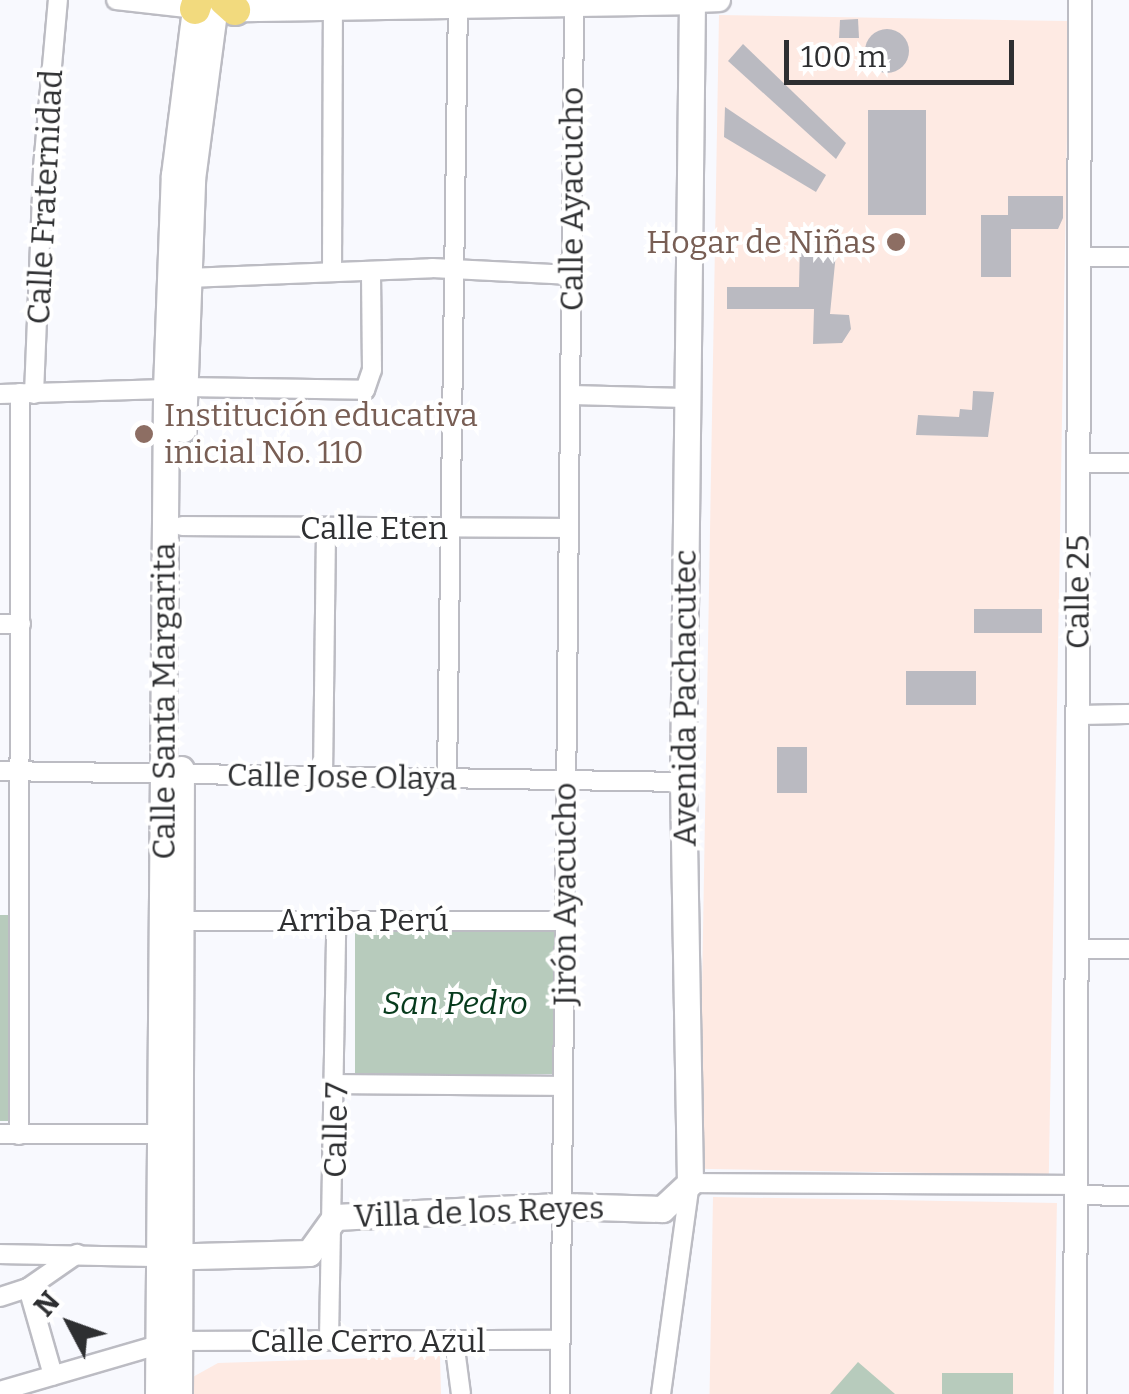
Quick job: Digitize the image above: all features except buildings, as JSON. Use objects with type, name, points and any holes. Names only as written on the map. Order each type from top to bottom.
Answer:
[{"type":"main road","points":[[213,6],[333,8],[692,1]]},
{"type":"main road","name":"Avenida Pachacutec","points":[[690,1183],[684,782],[692,1]]},
{"type":"main road","name":"Calle Santa Margarita","points":[[172,774],[182,526],[175,388],[188,278],[196,126],[213,6]]},
{"type":"main road","name":"Calle Santa Margarita","points":[[178,1394],[168,1343],[174,175],[213,6]]},
{"type":"main road","name":"Villa de los Reyes","points":[[168,1258],[310,1253],[336,1217],[564,1206],[662,1208],[690,1183]]},
{"type":"main road","name":"Calle Santa Margarita","points":[[158,1394],[168,1343]]},
{"type":"street","name":"Calle Fraternidad","points":[[9,1135],[9,900],[22,771],[27,394],[58,0]]},
{"type":"street","points":[[116,0],[213,6]]},
{"type":"street","points":[[692,1],[720,0]]},
{"type":"street","name":"Calle 25","points":[[1075,1394],[1080,0]]},
{"type":"street","name":"Calle Ayacucho","points":[[566,2],[571,395]]},
{"type":"street","points":[[447,778],[458,3]]},
{"type":"street","points":[[332,272],[333,8]]},
{"type":"street","points":[[1079,257],[1129,257]]},
{"type":"street","points":[[188,278],[453,269],[572,275]]},
{"type":"street","points":[[0,394],[175,388],[365,390],[372,370],[371,271]]},
{"type":"street","points":[[571,395],[686,398]]},
{"type":"street","name":"Jirón Ayacucho","points":[[560,1394],[557,1340],[564,1206],[566,528],[571,395]]},
{"type":"street","points":[[1078,463],[1129,463]]},
{"type":"street","name":"Calle Eten","points":[[182,526],[566,528]]},
{"type":"street","points":[[323,776],[326,528]]},
{"type":"street","points":[[0,624],[21,624]]},
{"type":"street","points":[[1078,715],[1129,714]]},
{"type":"street","name":"Calle Jose Olaya","points":[[0,771],[684,782]]},
{"type":"street","name":"Calle 7","points":[[329,1340],[336,1217],[336,920]]},
{"type":"street","name":"Arriba Perú","points":[[172,921],[564,921]]},
{"type":"street","points":[[1076,949],[1129,949]]},
{"type":"street","points":[[337,1084],[563,1086]]},
{"type":"street","points":[[9,1135],[170,1134]]},
{"type":"street","points":[[690,1183],[1076,1190],[1129,1196]]},
{"type":"street","name":"Avenida Pachacutec","points":[[661,1394],[690,1183]]},
{"type":"street","points":[[0,1254],[168,1258]]},
{"type":"street","points":[[0,1297],[28,1288],[78,1254]]},
{"type":"street","points":[[28,1288],[53,1375]]},
{"type":"street","name":"Calle Cerro Azul","points":[[0,1391],[168,1343],[557,1340]]},
{"type":"street","points":[[454,1341],[461,1394]]},
{"type":"shaded area","points":[[719,15],[1069,21],[1049,1175],[699,1169]]},
{"type":"shaded area","points":[[713,1197],[1057,1203],[1054,1394],[710,1394]]},
{"type":"shaded area","points":[[440,1356],[441,1394],[191,1394],[191,1378],[218,1363]]},
{"type":"green space","points":[[0,915],[11,915],[9,1121],[0,1121]]},
{"type":"green space","name":"San Pedro","points":[[355,930],[556,930],[556,1074],[355,1074]]},
{"type":"green space","points":[[858,1362],[895,1394],[830,1394]]},
{"type":"green space","points":[[942,1373],[1013,1373],[1013,1394],[942,1394]]},
{"type":"place","name":"Hogar de Niñas","points":[[896,242]]},
{"type":"place","name":"Institución educativa inicial No. 110","points":[[144,434]]}]
